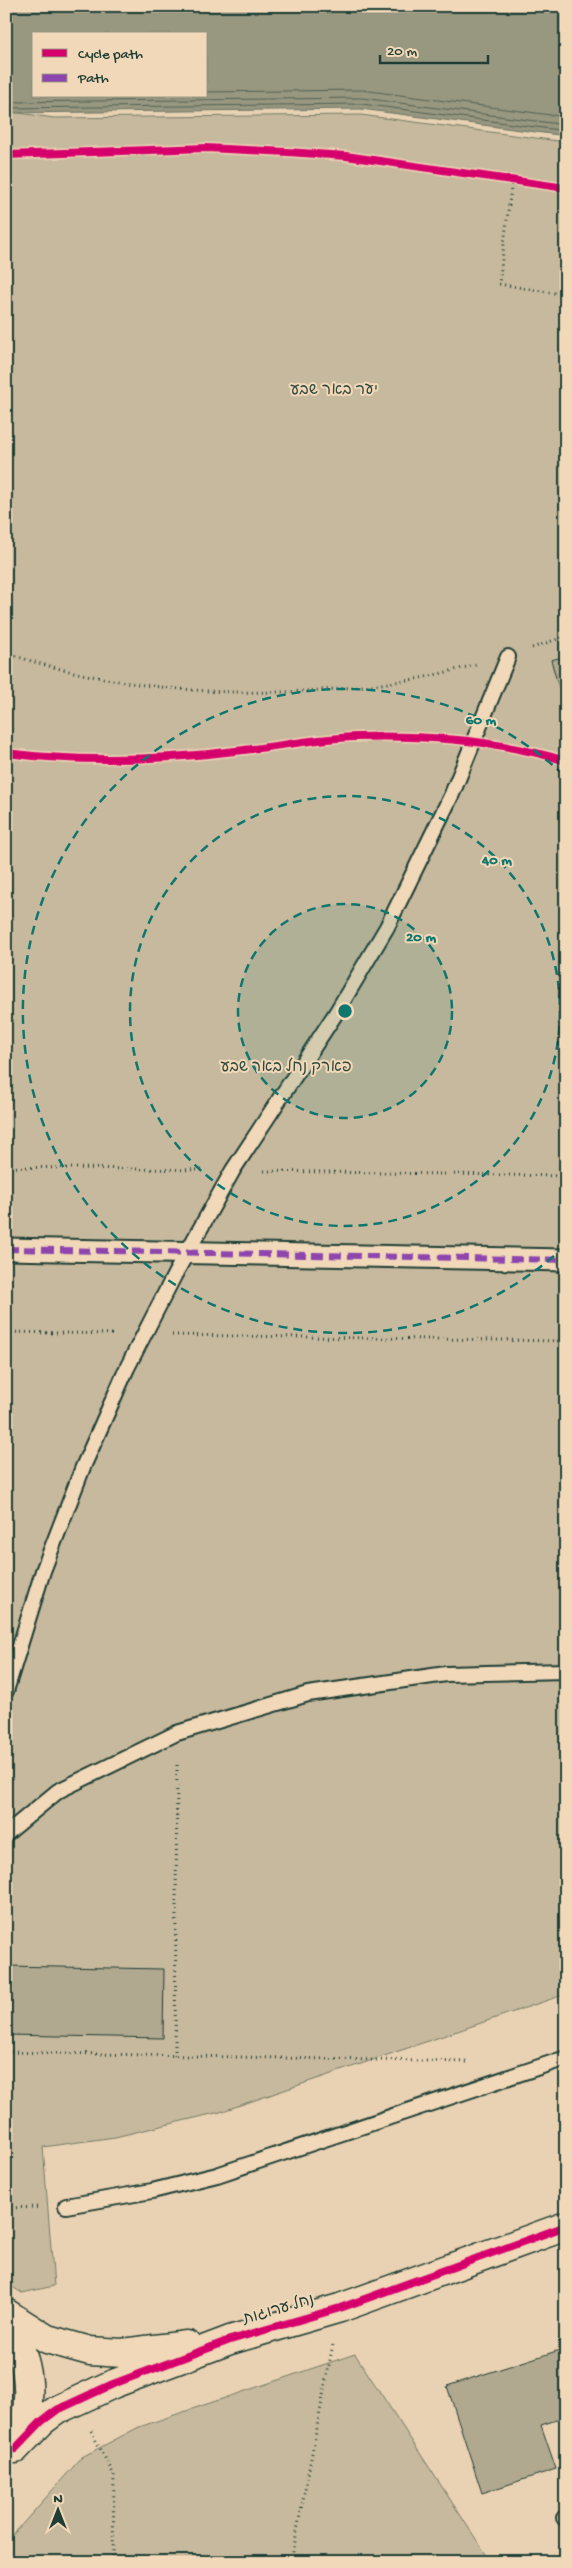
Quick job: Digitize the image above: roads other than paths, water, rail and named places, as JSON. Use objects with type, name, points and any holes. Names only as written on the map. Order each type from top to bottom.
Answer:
[{"type":"street","points":[[6,1249],[566,1260]]},
{"type":"street","name":"נחל ערוגות","points":[[11,2455],[42,2421],[75,2400],[230,2340],[340,2308],[566,2226]]},
{"type":"street","name":"נחל ערוגות","points":[[6,2313],[47,2339],[90,2351],[122,2353],[230,2340]]},
{"type":"street","points":[[6,2320],[23,2353],[29,2390],[28,2412],[11,2455]]},
{"type":"lane","points":[[6,1691],[43,1571],[82,1467],[127,1368],[187,1253],[234,1170],[336,1013],[387,927],[452,794],[508,657]]},
{"type":"lane","points":[[6,1834],[58,1791],[177,1733],[308,1694],[446,1674],[566,1671]]},
{"type":"lane","points":[[66,2206],[152,2191],[224,2173],[566,2058]]},
{"type":"water","points":[[6,6],[566,6],[566,136],[361,109],[6,113]]},
{"type":"park label","name":"יער באר שבע","points":[[334,391]]},
{"type":"park label","name":"פארק נחל באר שבע","points":[[286,1068]]}]
